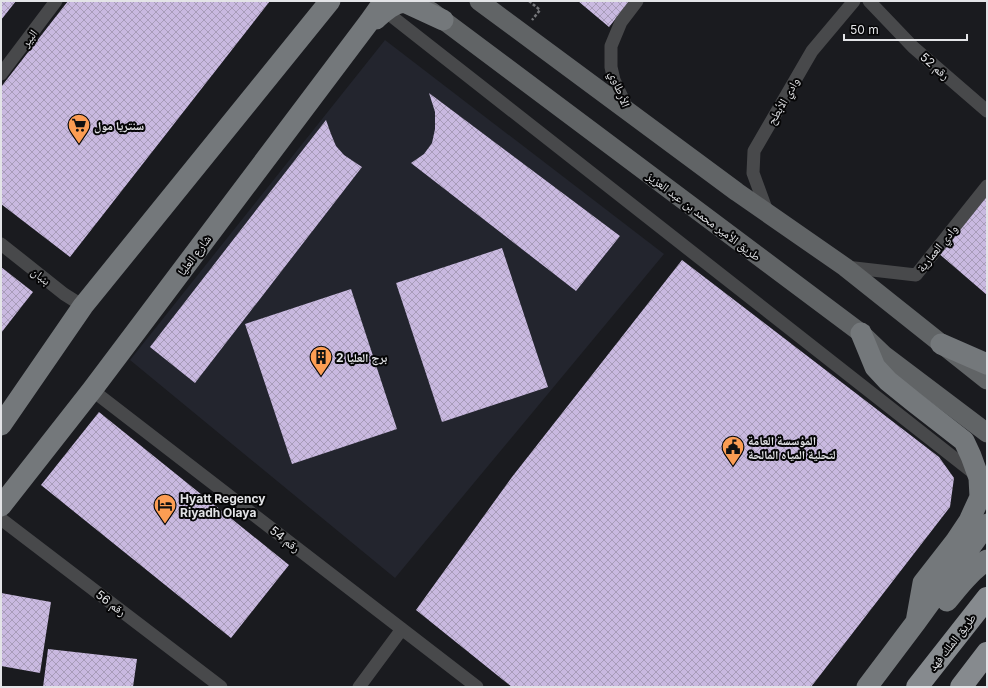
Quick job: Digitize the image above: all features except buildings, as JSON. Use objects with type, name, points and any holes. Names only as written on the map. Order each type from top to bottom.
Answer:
[{"type":"highway","name":"طريق الملك فهد","points":[[917,687],[987,598]]},
{"type":"highway","points":[[961,687],[987,653]]},
{"type":"main road","points":[[312,24],[317,1]]},
{"type":"main road","points":[[1,425],[83,306],[330,1]]},
{"type":"main road","name":"طريق الأمير محمد بن عبد العزيز","points":[[419,1],[861,333],[884,355],[987,433]]},
{"type":"main road","points":[[479,1],[768,214],[845,267],[987,380]]},
{"type":"main road","points":[[375,14],[397,3],[404,2],[443,20]]},
{"type":"main road","name":"شارع العليا","points":[[1,506],[92,390],[375,14]]},
{"type":"main road","points":[[861,333],[875,367],[888,381],[964,441],[979,478],[980,497],[969,521],[955,542],[923,583],[916,622]]},
{"type":"main road","points":[[941,344],[987,364]]},
{"type":"main road","points":[[866,687],[916,622],[987,524]]},
{"type":"main road","points":[[873,687],[891,672],[964,580],[987,560]]},
{"type":"street","name":"البير","points":[[1,74],[56,1]]},
{"type":"street","name":"الأرطاوي","points":[[628,112],[614,80],[611,67],[611,46],[621,22],[637,1]]},
{"type":"street","name":"وادي الأبطح","points":[[768,214],[753,173],[754,151],[812,51],[854,1]]},
{"type":"street","name":"رقم 52","points":[[869,1],[913,47],[987,111]]},
{"type":"street","points":[[375,14],[979,478]]},
{"type":"street","name":"وادي العمارية","points":[[845,267],[916,275],[987,186]]},
{"type":"street","name":"بنبان","points":[[1,244],[64,294],[83,306]]},
{"type":"street","name":"رقم 54","points":[[92,390],[477,687]]},
{"type":"street","name":"رقم 56","points":[[1,518],[221,687]]},
{"type":"street","points":[[359,687],[402,629]]},
{"type":"path","points":[[529,1],[540,10],[529,23]]},
{"type":"shaded area","points":[[385,40],[664,254],[395,578],[130,360]]},
{"type":"place","name":"سنتريا مول","points":[[79,144]]},
{"type":"place","name":"برج العليا 2","points":[[321,376]]},
{"type":"place","name":"المؤسسة العامة لتحلية المياه المالحة","points":[[733,466]]},
{"type":"place","name":"Hyatt Regency Riyadh Olaya","points":[[165,524]]}]
